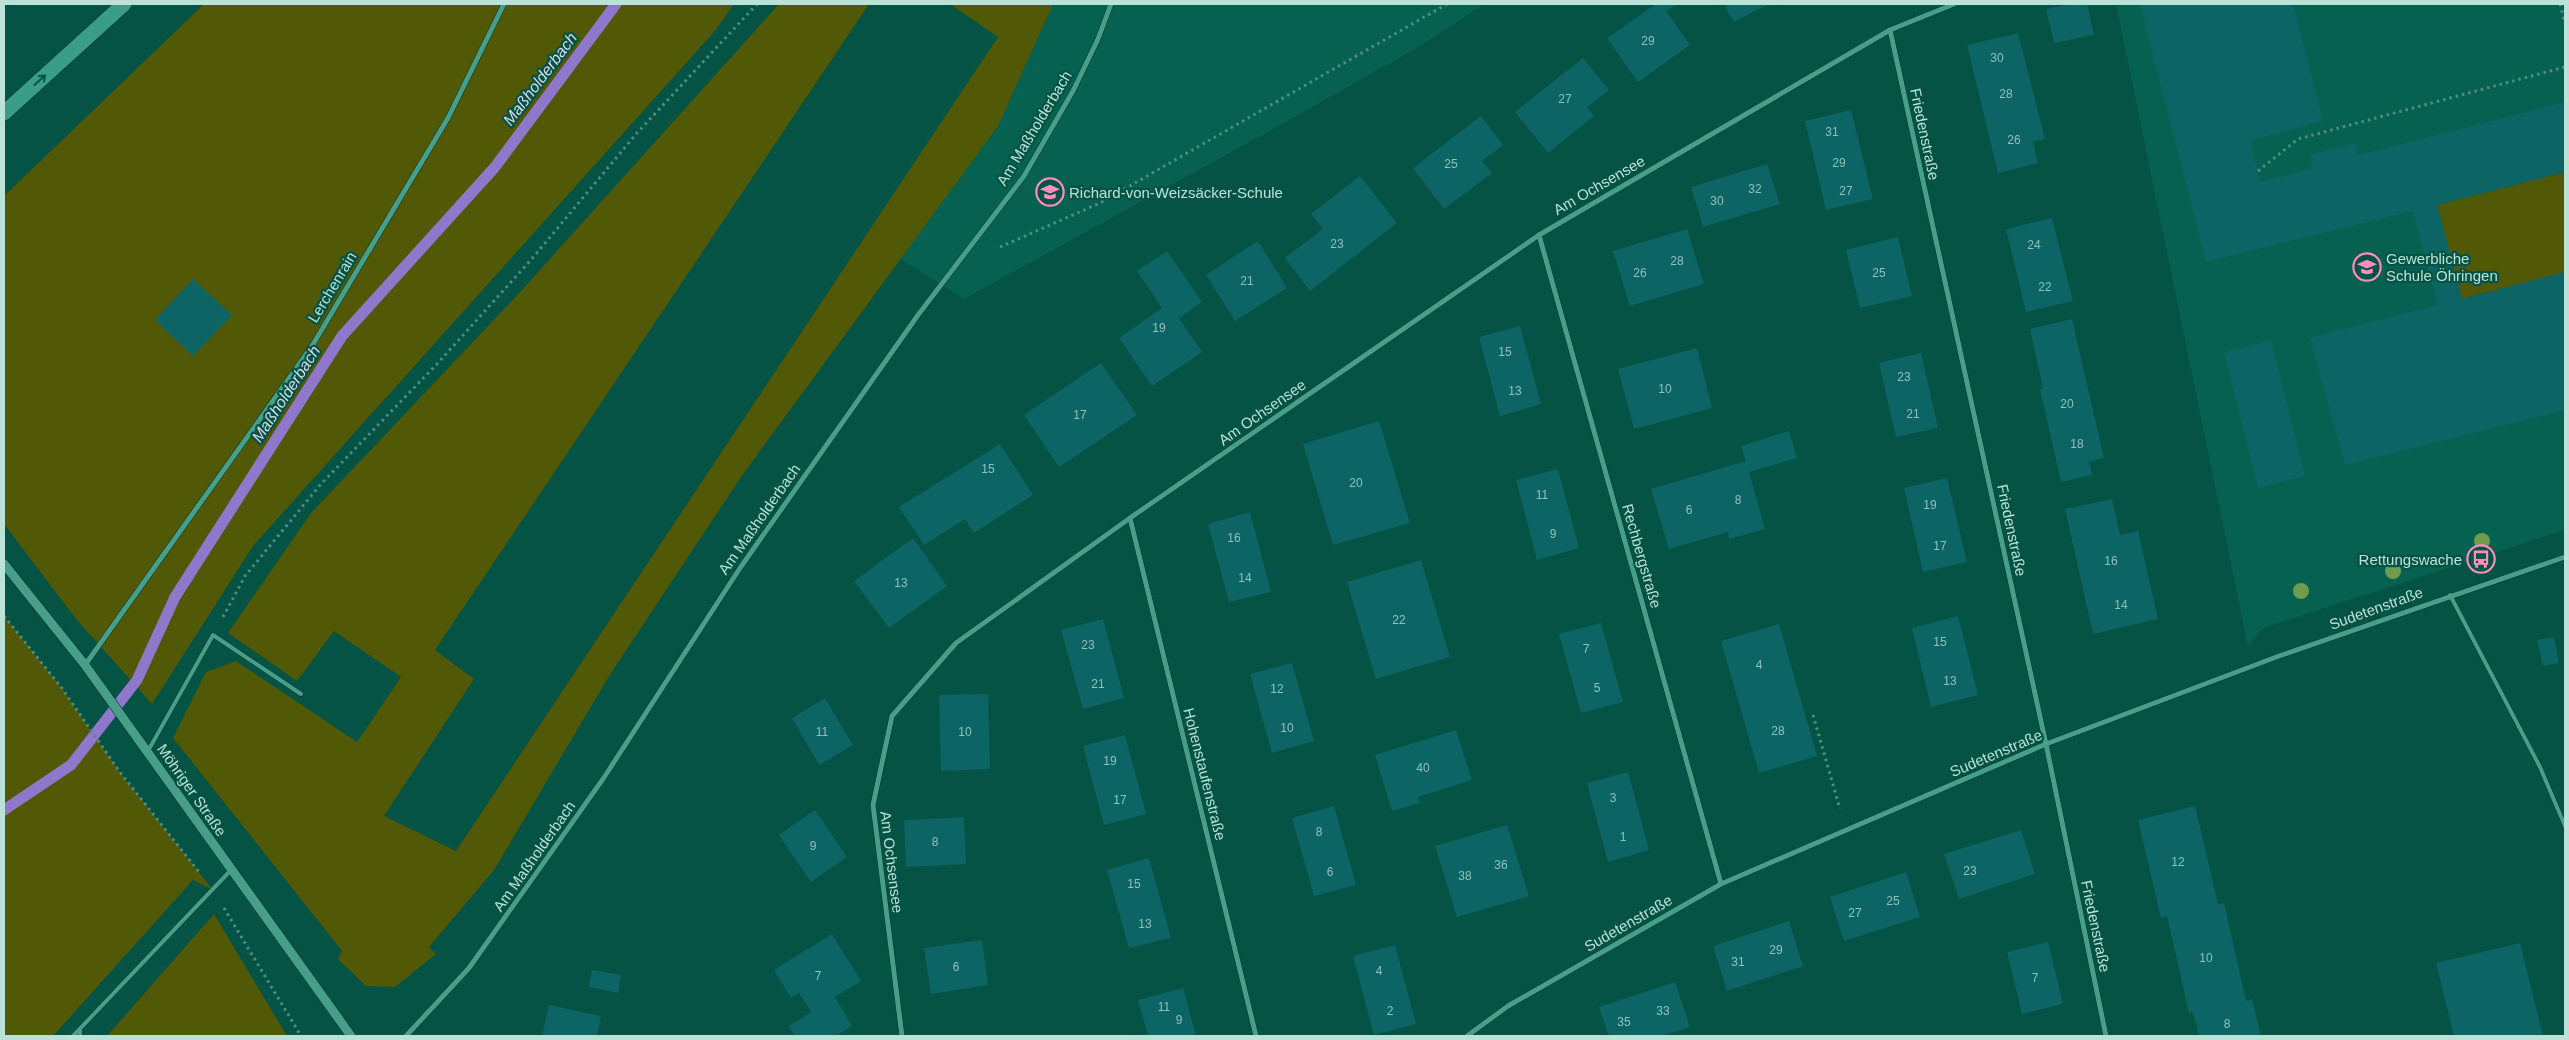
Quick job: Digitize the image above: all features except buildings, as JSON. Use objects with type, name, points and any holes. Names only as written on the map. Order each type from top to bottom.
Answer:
[{"type":"highway","points":[[4,113],[124,4]]},
{"type":"street","name":"Lerchenrain","points":[[85,664],[312,346],[448,118],[504,4]]},
{"type":"street","name":"Am Maßholderbach","points":[[406,1036],[469,968],[603,779],[740,568],[918,315],[1024,176],[1073,91],[1098,39],[1111,4]]},
{"type":"street","name":"Am Ochsensee","points":[[902,1036],[873,805],[892,716],[956,643],[1130,518],[1539,235],[1890,30],[1954,4]]},
{"type":"street","name":"Friedenstraße","points":[[1890,30],[2046,744],[2106,1036]]},
{"type":"street","name":"Rechbergstraße","points":[[1539,235],[1721,884]]},
{"type":"street","name":"Hohenstaufenstraße","points":[[1130,518],[1256,1036]]},
{"type":"street","name":"Sudetenstraße","points":[[1468,1036],[1508,1006],[1721,884],[2046,744],[2279,656],[2450,595],[2565,557]]},
{"type":"street","name":"Möhriger Straße","points":[[4,564],[85,664],[351,1036]]},
{"type":"lane","points":[[2450,595],[2540,766],[2565,826]]},
{"type":"lane","points":[[148,750],[212,635],[301,694]]},
{"type":"lane","points":[[73,1036],[231,870]]},
{"type":"lane","points":[[80,1028],[80,1036]]},
{"type":"path","points":[[212,635],[245,576],[321,484],[437,364],[530,261],[637,133],[757,4]]},
{"type":"path","points":[[954,267],[1100,203],[1447,4]]},
{"type":"path","points":[[2560,4],[2565,24]]},
{"type":"path","points":[[2258,171],[2298,138],[2565,68]]},
{"type":"path","points":[[4,616],[61,687],[119,771]]},
{"type":"path","points":[[1813,715],[1846,831]]},
{"type":"shaded area","name":"Richard-von-Weizsäcker-Schule","points":[[1053,4],[1484,4],[1420,46],[964,299],[894,255]]},
{"type":"shaded area","name":"Gewerbliche Schule Öhringen","points":[[2116,4],[2565,4],[2565,530],[2263,628],[2248,647]]},
{"type":"green space","points":[[204,4],[734,4],[714,32],[253,546],[152,704],[76,619],[4,524],[4,196]]},
{"type":"green space","points":[[779,4],[869,4],[435,650],[474,679],[384,816],[456,851],[998,37],[950,4],[1053,4],[998,126],[741,477],[611,673],[494,870],[429,947],[436,954],[395,987],[366,986],[338,959],[342,951],[173,738],[206,672],[236,661],[357,742],[401,677],[334,631],[297,681],[228,633],[311,513],[521,291]]},
{"type":"green space","points":[[2565,172],[2565,272],[2462,299],[2437,205]]},
{"type":"green space","points":[[4,616],[61,687],[119,771],[213,890],[193,880],[53,1036],[4,1036]]},
{"type":"green space","points":[[214,914],[287,1036],[107,1036]]},
{"type":"waterway","name":"Maßholderbach","points":[[4,810],[71,765],[137,680],[175,597],[342,336],[495,167],[616,4]]},
{"type":"place","name":"Richard-von-Weizsäcker-Schule","points":[[1050,192]]},
{"type":"place","name":"Gewerbliche Schule Öhringen","points":[[2367,267]]},
{"type":"place","name":"Rettungswache","points":[[2481,559]]}]
